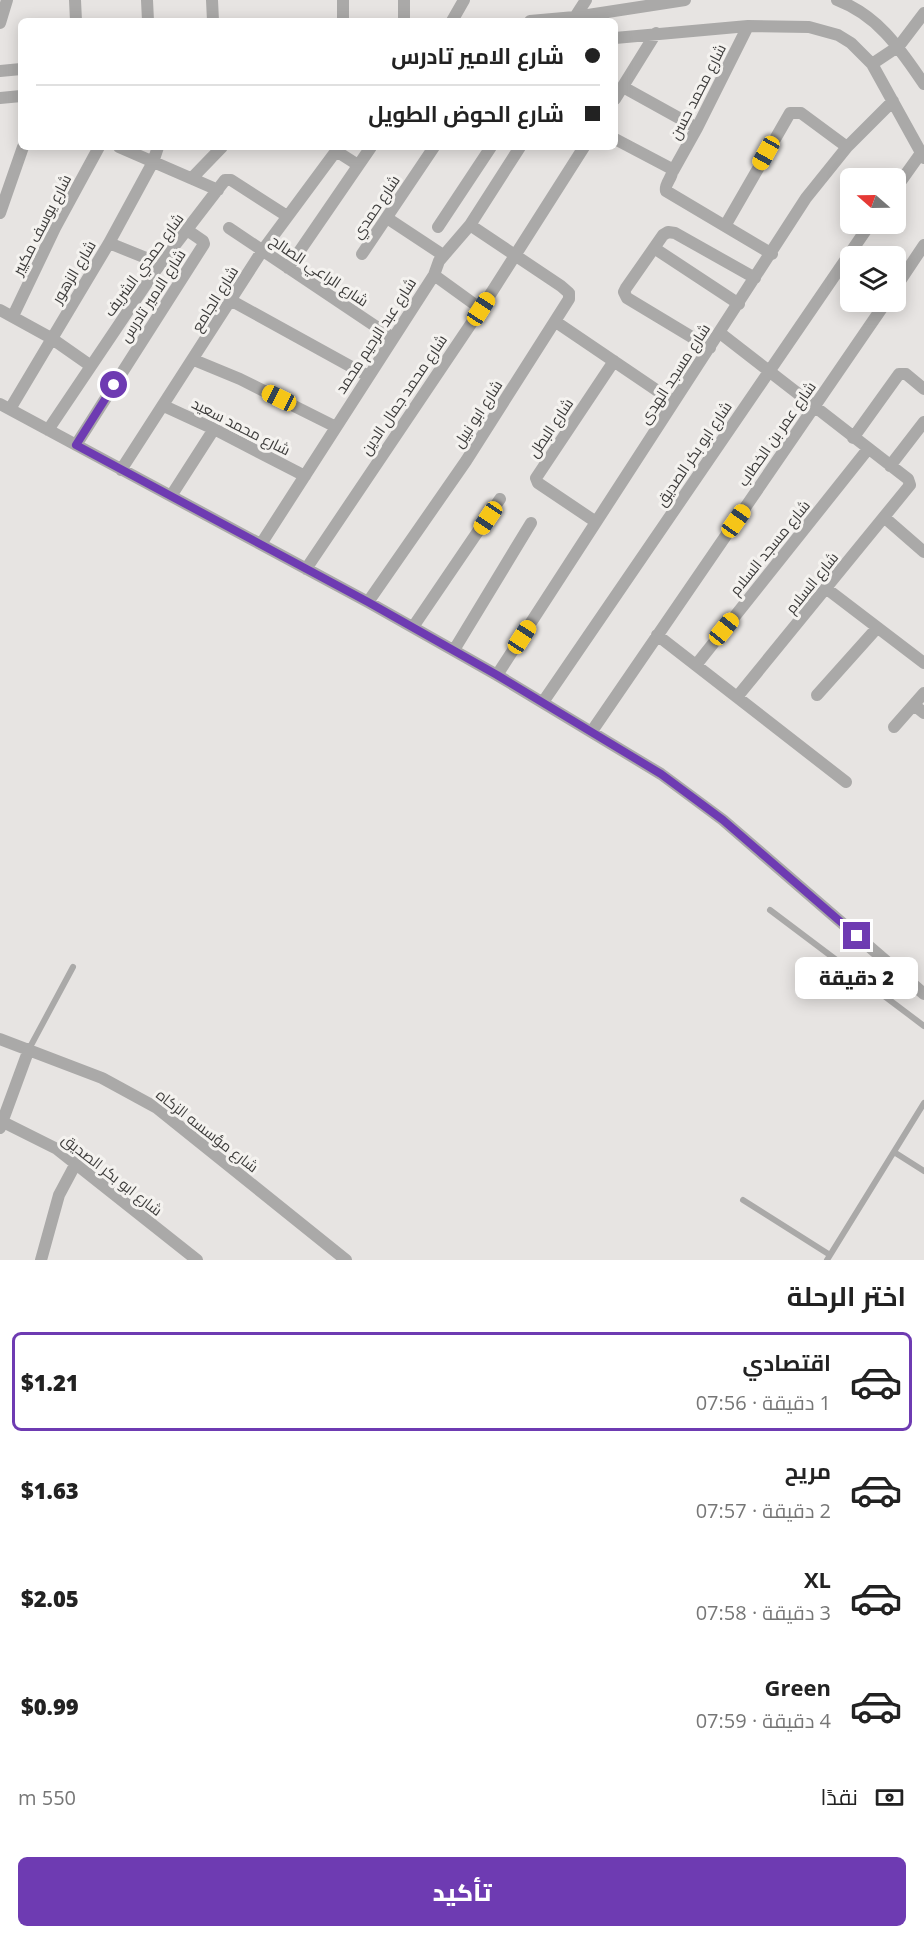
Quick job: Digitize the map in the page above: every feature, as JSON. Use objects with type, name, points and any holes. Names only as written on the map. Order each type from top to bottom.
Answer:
[{"type":"street","points":[[0,23],[7,0]]},
{"type":"street","points":[[75,0],[76,18]]},
{"type":"street","points":[[147,0],[148,18]]},
{"type":"street","points":[[212,0],[213,18]]},
{"type":"street","points":[[343,0],[343,18]]},
{"type":"street","points":[[404,0],[404,18]]},
{"type":"street","points":[[454,18],[464,0]]},
{"type":"street","points":[[575,17],[586,0]]},
{"type":"street","points":[[564,18],[639,4],[685,0]]},
{"type":"street","points":[[837,0],[857,4],[878,24],[899,46],[924,84]]},
{"type":"street","points":[[872,64],[899,46],[924,13]]},
{"type":"street","points":[[618,38],[748,26],[794,26],[823,30],[850,43],[872,64],[922,156],[906,176]]},
{"type":"street","name":"شارع محمد حسن","points":[[673,171],[748,26]]},
{"type":"street","points":[[618,94],[656,33]]},
{"type":"street","points":[[0,70],[18,69]]},
{"type":"street","points":[[623,87],[697,128]]},
{"type":"street","points":[[0,98],[18,96]]},
{"type":"street","name":"شارع مسجد الهدى","points":[[497,675],[807,198],[847,147],[893,101]]},
{"type":"street","points":[[725,226],[790,113],[801,113],[847,147]]},
{"type":"street","points":[[618,141],[673,171],[665,187],[666,192],[772,254]]},
{"type":"street","points":[[0,213],[22,150]]},
{"type":"street","name":"شارع يوسف مكيير","points":[[13,316],[55,228],[97,150]]},
{"type":"street","points":[[126,150],[218,189],[225,180],[229,179],[287,216]]},
{"type":"street","name":"شارع الزهور","points":[[5,406],[51,339],[109,243],[153,162],[157,150]]},
{"type":"street","points":[[192,178],[219,150]]},
{"type":"street","name":"شارع الجامع","points":[[121,470],[232,301],[262,251],[336,150]]},
{"type":"street","points":[[338,150],[358,165]]},
{"type":"street","points":[[288,268],[369,150]]},
{"type":"street","name":"شارع حمدي","points":[[362,254],[432,150]]},
{"type":"street","points":[[438,227],[489,150]]},
{"type":"street","name":"شارع عبد الرحيم محمد","points":[[261,544],[434,275],[443,255],[470,225],[517,150]]},
{"type":"street","name":"شارع محمد جمال الدين","points":[[306,569],[481,309],[582,150]]},
{"type":"street","name":"شارع حمدي الشريف","points":[[48,430],[161,264],[218,189]]},
{"type":"street","points":[[387,218],[443,255]]},
{"type":"street","points":[[470,225],[515,256]]},
{"type":"street","name":"شارع الراعي الصالح","points":[[229,228],[393,338]]},
{"type":"street","name":"شارع الامير تادرس","points":[[76,445],[204,244],[204,241],[187,230]]},
{"type":"street","points":[[710,348],[627,298],[624,292],[626,288],[665,233],[671,232],[755,278]]},
{"type":"street","name":"شارع ابو بكر الصديق","points":[[543,702],[863,234]]},
{"type":"street","points":[[109,243],[161,264]]},
{"type":"street","points":[[906,272],[924,245]]},
{"type":"street","points":[[654,248],[739,304]]},
{"type":"street","name":"شارع ابو نبيل","points":[[368,602],[466,461],[567,304],[569,293],[515,256]]},
{"type":"street","points":[[434,275],[481,309]]},
{"type":"street","points":[[232,301],[368,376]]},
{"type":"street","points":[[0,310],[51,339],[91,366]]},
{"type":"street","name":"شارع عمر بن الخطاب","points":[[592,731],[879,312]]},
{"type":"street","points":[[556,322],[674,402]]},
{"type":"street","points":[[720,333],[891,466],[924,422]]},
{"type":"street","points":[[194,360],[336,427]]},
{"type":"street","name":"شارع البطل","points":[[596,522],[538,483],[536,478],[614,361]]},
{"type":"street","points":[[853,438],[899,374],[906,374],[924,389]]},
{"type":"street","points":[[5,406],[413,627],[592,731],[661,774],[703,804],[924,994]]},
{"type":"street","name":"شارع محمد سعيد","points":[[164,406],[305,476]]},
{"type":"street","points":[[171,496],[214,429]]},
{"type":"street","name":"شارع مسجد السلام","points":[[696,665],[868,449]]},
{"type":"street","name":"شارع السلام","points":[[737,697],[909,488],[908,479],[891,466]]},
{"type":"street","points":[[413,627],[500,499]]},
{"type":"street","points":[[885,518],[924,552]]},
{"type":"street","points":[[454,650],[531,523]]},
{"type":"street","points":[[827,589],[924,663]]},
{"type":"street","points":[[817,695],[877,627]]},
{"type":"street","points":[[657,635],[846,782]]},
{"type":"street","points":[[894,727],[924,693]]},
{"type":"street","points":[[914,705],[924,713]]},
{"type":"street","name":"شارع مؤسسه الزكاه","points":[[0,1039],[29,1048],[102,1078],[157,1108],[346,1260]]},
{"type":"street","points":[[1,1125],[29,1048]]},
{"type":"street","name":"شارع ابو بكر الصديق","points":[[1,1125],[57,1149],[197,1260]]},
{"type":"street","points":[[41,1260],[59,1195],[75,1165]]},
{"type":"lane","points":[[770,910],[924,1026]]},
{"type":"lane","points":[[29,1048],[73,967]]},
{"type":"lane","points":[[743,1200],[828,1257],[924,1103]]},
{"type":"lane","points":[[894,1152],[924,1171]]},
{"type":"route","points":[[114,385],[76,445],[368,602],[497,675],[661,774],[723,820],[857,936]]}]
